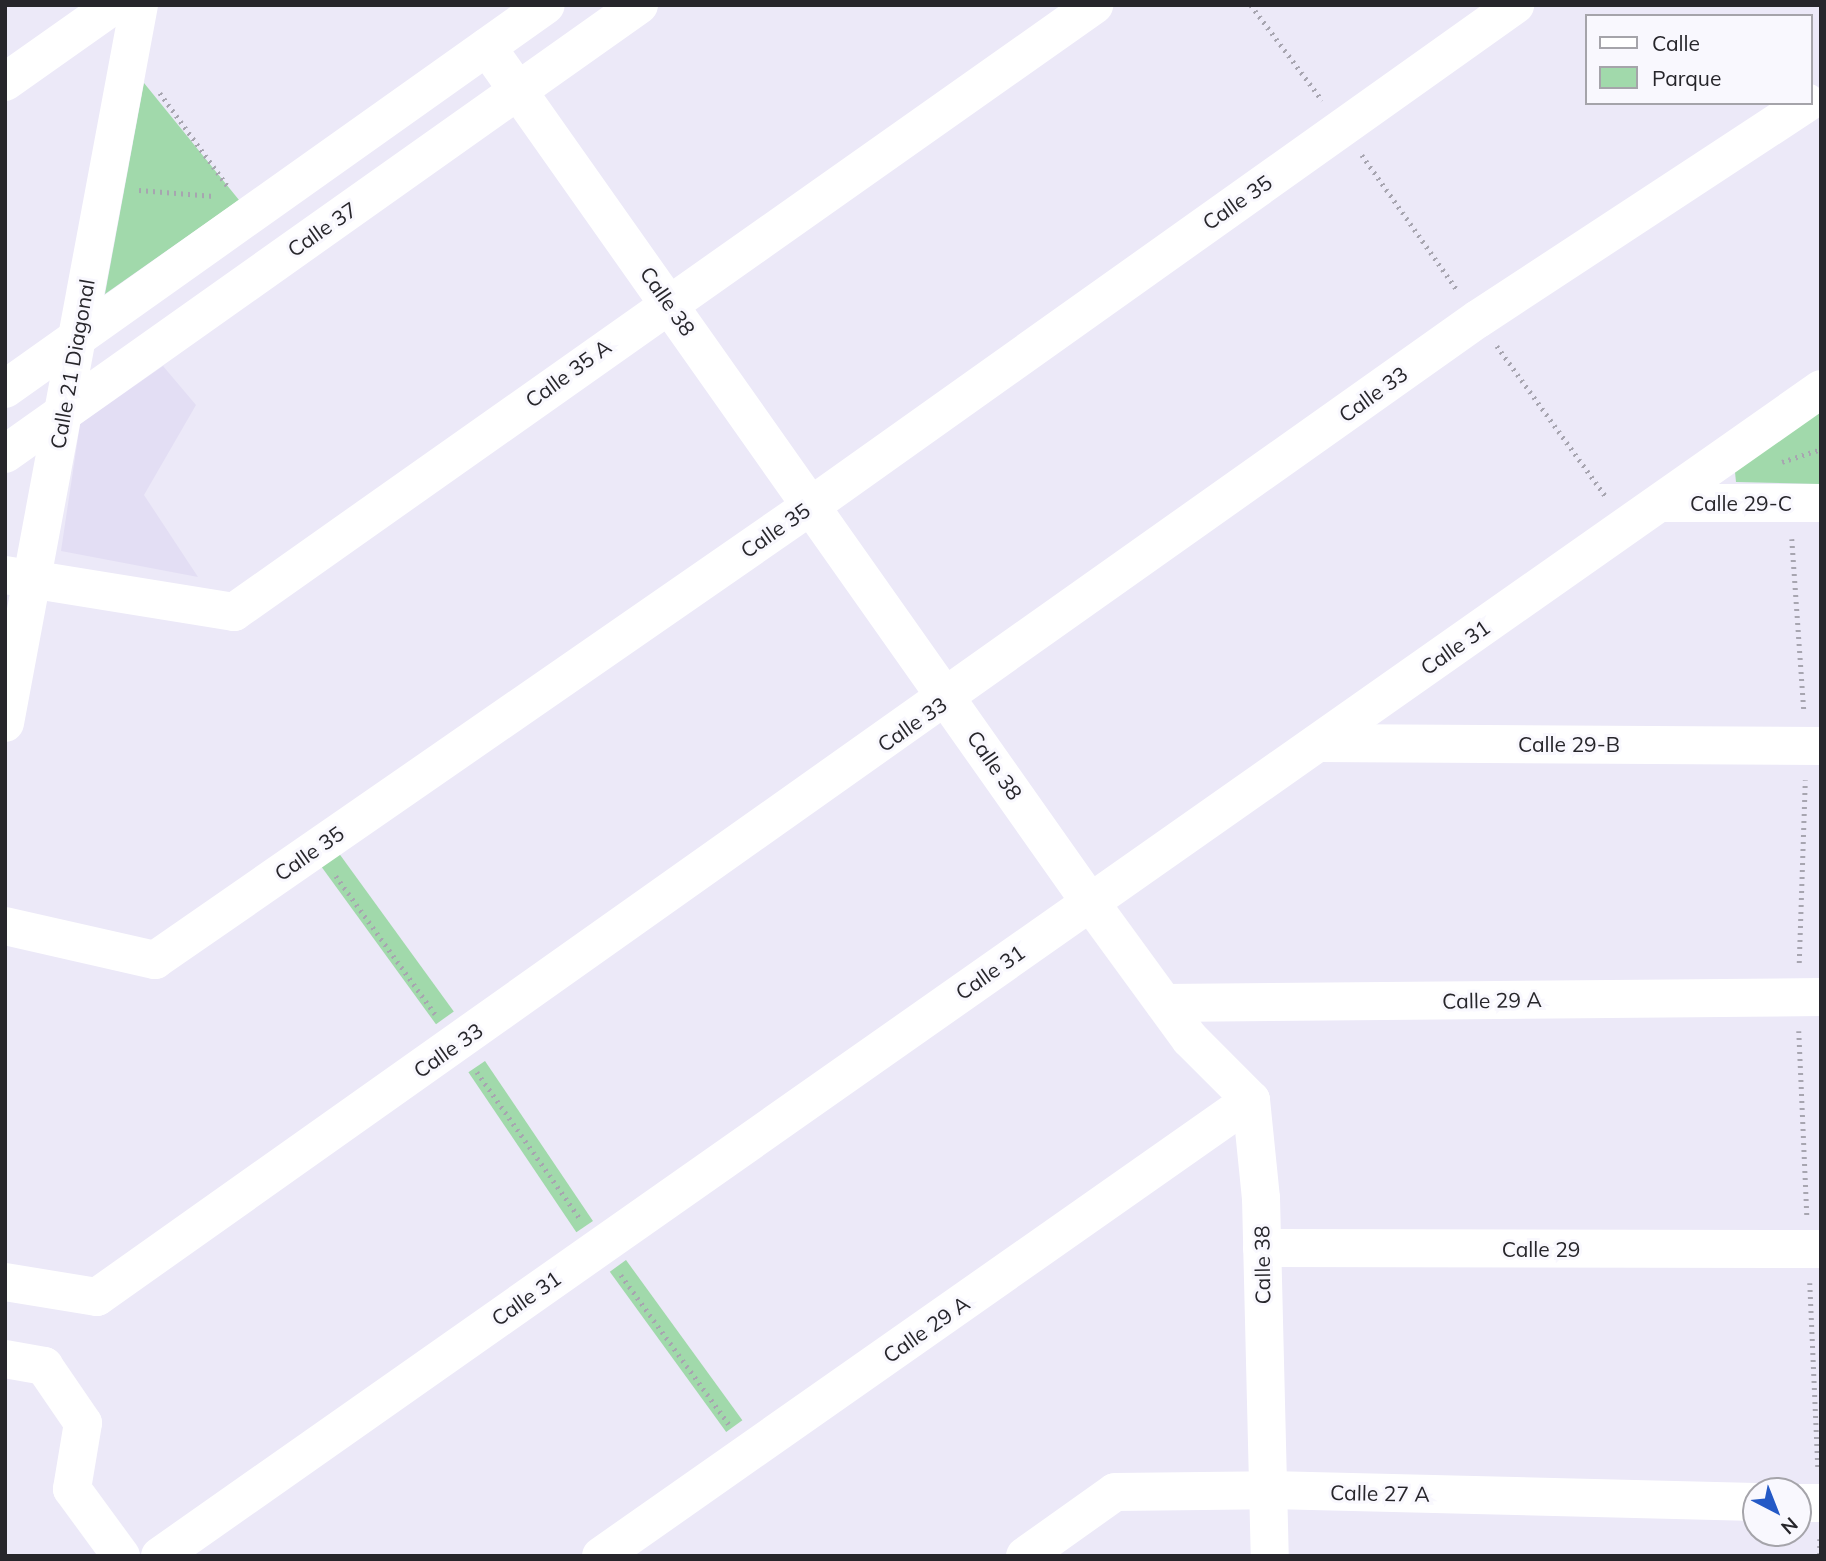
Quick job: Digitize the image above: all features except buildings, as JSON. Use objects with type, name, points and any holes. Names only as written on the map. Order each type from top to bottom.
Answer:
[{"type":"street","points":[[5,82],[114,5]]},
{"type":"street","name":"Calle 21 Diagonal","points":[[5,723],[19,578],[63,411],[139,5]]},
{"type":"street","points":[[5,390],[546,5]]},
{"type":"street","name":"Calle 37","points":[[5,454],[639,5]]},
{"type":"street","name":"Calle 35 A","points":[[19,578],[234,612],[668,301],[1094,5]]},
{"type":"street","name":"Calle 35","points":[[5,926],[155,960],[812,505],[1515,5]]},
{"type":"street","name":"Calle 38","points":[[487,47],[1189,1039],[1251,1100],[1262,1248],[1270,1556]]},
{"type":"street","name":"Calle 33","points":[[5,1282],[97,1297],[948,698],[1478,319],[1803,105]]},
{"type":"street","name":"Calle 31","points":[[160,1556],[1628,527],[1821,388]]},
{"type":"street","name":"Calle 29-C","points":[[1661,503],[1821,503]]},
{"type":"street","name":"Calle 29-B","points":[[1318,743],[1821,746]]},
{"type":"street","name":"Calle 29 A","points":[[1164,1003],[1821,997]]},
{"type":"street","name":"Calle 29 A","points":[[601,1556],[1251,1100]]},
{"type":"street","name":"Calle 29","points":[[1262,1248],[1821,1250]]},
{"type":"street","points":[[5,1359],[44,1366],[82,1423],[72,1489],[121,1556]]},
{"type":"street","name":"Calle 27 A","points":[[1025,1556],[1115,1492],[1268,1490],[1742,1502]]},
{"type":"path","points":[[1251,5],[1343,127],[1628,527]]},
{"type":"path","points":[[105,188],[236,198],[130,53]]},
{"type":"path","points":[[316,848],[750,1453]]},
{"type":"shaded area","points":[[163,366],[196,405],[144,495],[198,577],[61,551],[80,424]]},
{"type":"green space","points":[[144,83],[239,200],[105,294]]},
{"type":"green space","points":[[1821,407],[1821,484],[1736,482],[1735,472]]},
{"type":"green space","points":[[338,852],[454,1011],[436,1024],[320,865]]},
{"type":"green space","points":[[485,1061],[593,1221],[576,1232],[468,1072]]},
{"type":"green space","points":[[626,1260],[742,1420],[726,1432],[610,1272]]}]
